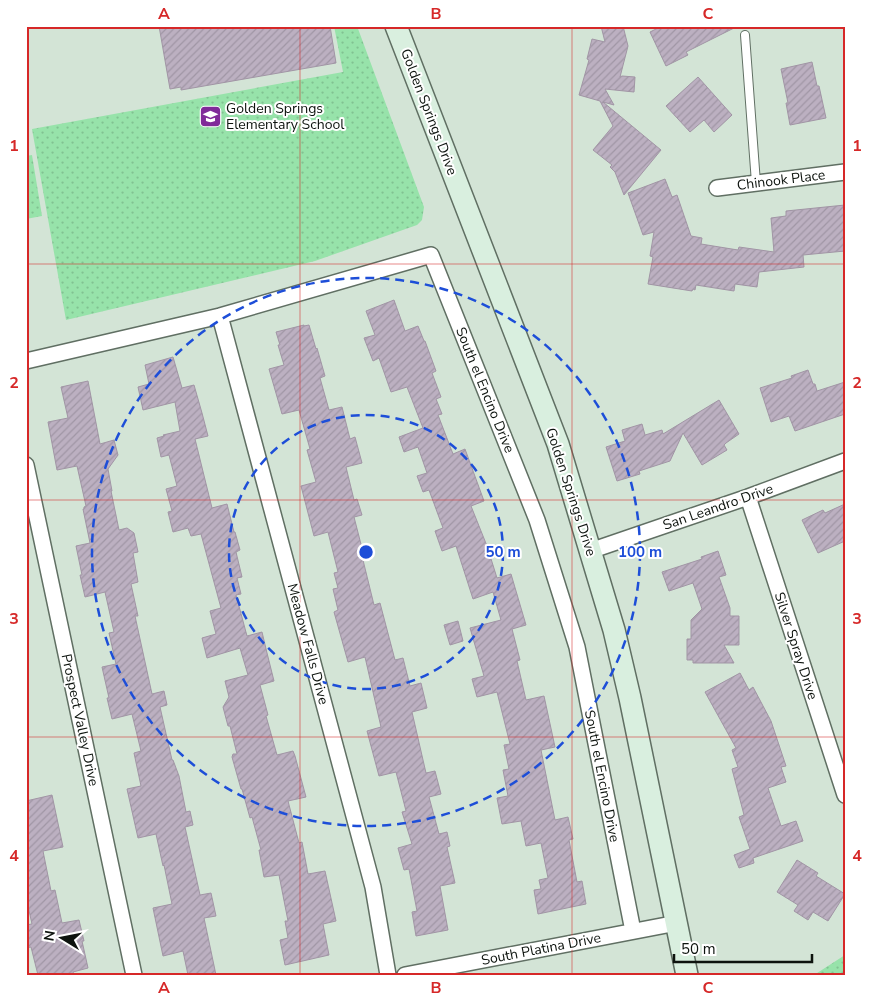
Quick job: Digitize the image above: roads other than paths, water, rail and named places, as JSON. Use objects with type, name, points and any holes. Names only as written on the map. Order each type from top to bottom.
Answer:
[{"type":"main road","name":"Golden Springs Drive","points":[[396,26],[558,444],[614,630],[630,698],[687,975]]},
{"type":"street","name":"Chinook Place","points":[[717,188],[845,172]]},
{"type":"street","name":"South el Encino Drive","points":[[26,361],[220,316],[431,255],[538,520],[577,647],[634,931]]},
{"type":"street","name":"Meadow Falls Drive","points":[[220,316],[373,887],[388,975]]},
{"type":"street","name":"San Leandro Drive","points":[[590,551],[748,497],[845,461]]},
{"type":"street","name":"Prospect Valley Drive","points":[[26,465],[134,975]]},
{"type":"street","name":"Silver Spray Drive","points":[[748,497],[845,795]]},
{"type":"street","name":"South Platina Drive","points":[[405,975],[677,923]]},
{"type":"lane","points":[[745,36],[756,183]]},
{"type":"place","name":"Golden Springs Elementary School","points":[[210,116]]}]
